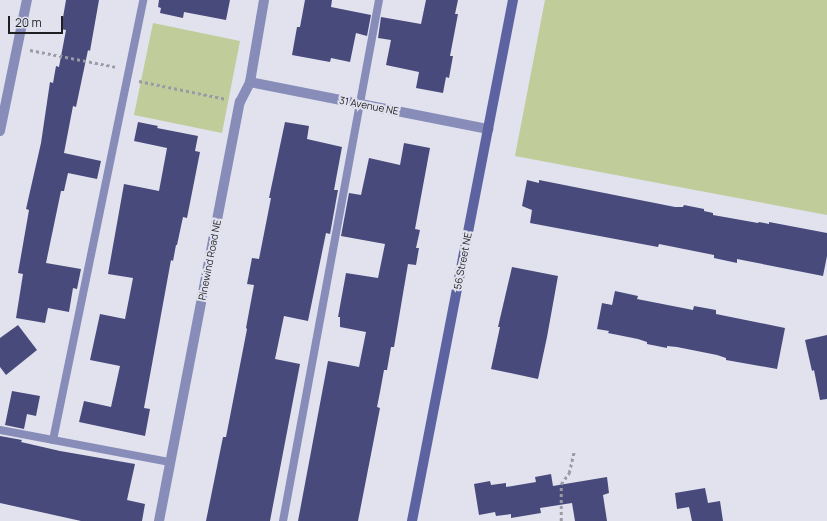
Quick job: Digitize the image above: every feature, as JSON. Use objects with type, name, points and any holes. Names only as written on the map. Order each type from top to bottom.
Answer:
[{"type":"street","points":[[0,131],[27,0]]},
{"type":"street","name":"Pinewind Road NE","points":[[159,521],[240,102],[250,82],[264,0]]},
{"type":"street","name":"56 Street NE","points":[[412,521],[513,0]]},
{"type":"street","name":"31 Avenue NE","points":[[250,82],[488,129]]},
{"type":"lane","points":[[53,440],[143,0]]},
{"type":"lane","points":[[283,521],[379,0]]},
{"type":"lane","points":[[0,430],[170,462]]},
{"type":"path","points":[[560,521],[561,484],[569,473],[574,451]]},
{"type":"green space","points":[[545,0],[827,0],[827,215],[515,156]]},
{"type":"green space","points":[[153,23],[240,41],[222,133],[134,115]]},
{"type":"building","points":[[66,0],[99,0],[90,51],[88,50],[76,107],[73,106],[64,153],[101,161],[97,179],[68,173],[64,191],[61,191],[46,263],[81,269],[77,289],[73,288],[69,312],[48,308],[45,323],[16,318],[23,274],[18,273],[29,210],[26,209],[41,143],[50,82],[53,83],[56,66],[59,67],[66,30],[61,29]]},
{"type":"building","points":[[159,0],[230,0],[226,20],[184,12],[183,18],[160,13],[161,8],[158,7]]},
{"type":"building","points":[[305,0],[332,0],[331,7],[371,15],[367,36],[356,33],[350,62],[331,58],[330,62],[292,55],[297,27],[300,27]]},
{"type":"building","points":[[426,0],[458,0],[455,14],[458,14],[450,56],[453,56],[449,78],[446,77],[443,93],[416,88],[419,72],[386,65],[391,40],[378,38],[381,17],[421,24]]},
{"type":"building","points":[[138,122],[158,126],[157,128],[198,136],[195,151],[200,152],[187,218],[183,217],[173,261],[171,260],[144,408],[150,409],[145,436],[79,422],[84,401],[111,407],[120,366],[90,360],[100,314],[125,319],[133,278],[108,274],[124,184],[159,191],[167,148],[134,141]]},
{"type":"building","points":[[285,122],[309,126],[307,139],[342,147],[334,190],[338,190],[330,234],[326,233],[308,321],[284,316],[275,359],[300,364],[270,521],[206,521],[223,437],[226,437],[247,329],[254,285],[247,284],[252,258],[259,259],[271,198],[269,198]]},
{"type":"building","points":[[404,143],[430,148],[415,229],[420,230],[416,248],[419,248],[416,265],[408,264],[394,347],[391,347],[387,370],[384,370],[377,407],[380,408],[358,521],[298,521],[328,361],[359,367],[366,332],[340,327],[340,317],[338,317],[346,273],[378,278],[385,244],[341,236],[349,193],[361,195],[369,158],[400,165]]},
{"type":"building","points":[[527,180],[539,183],[539,180],[675,207],[683,207],[684,205],[704,209],[704,211],[713,213],[713,215],[758,223],[769,224],[769,222],[827,233],[827,256],[823,276],[737,259],[737,263],[714,258],[714,255],[659,244],[658,247],[530,223],[532,210],[522,206]]},
{"type":"building","points":[[512,267],[558,276],[538,379],[491,369],[500,327],[498,327]]},
{"type":"building","points":[[615,291],[638,296],[637,299],[693,310],[694,306],[716,310],[716,314],[785,328],[777,369],[726,360],[726,358],[717,355],[677,347],[667,346],[667,348],[647,344],[647,342],[638,339],[608,333],[609,331],[597,329],[602,303],[612,305]]},
{"type":"building","points":[[18,325],[37,350],[6,375],[0,367],[0,338]]},
{"type":"building","points":[[827,335],[827,399],[820,400],[814,370],[812,371],[805,340]]},
{"type":"building","points":[[12,391],[40,396],[36,416],[27,414],[24,429],[5,425]]},
{"type":"building","points":[[0,436],[22,440],[21,442],[60,451],[135,464],[127,500],[145,504],[142,521],[81,521],[0,503]]},
{"type":"building","points":[[551,474],[553,486],[607,477],[609,493],[603,495],[607,521],[575,521],[572,503],[540,508],[541,513],[511,518],[511,514],[496,516],[495,512],[479,515],[474,484],[490,481],[491,485],[506,483],[506,487],[536,482],[535,477]]},
{"type":"building","points":[[705,488],[708,503],[720,501],[723,521],[692,521],[689,507],[677,509],[675,493]]}]
